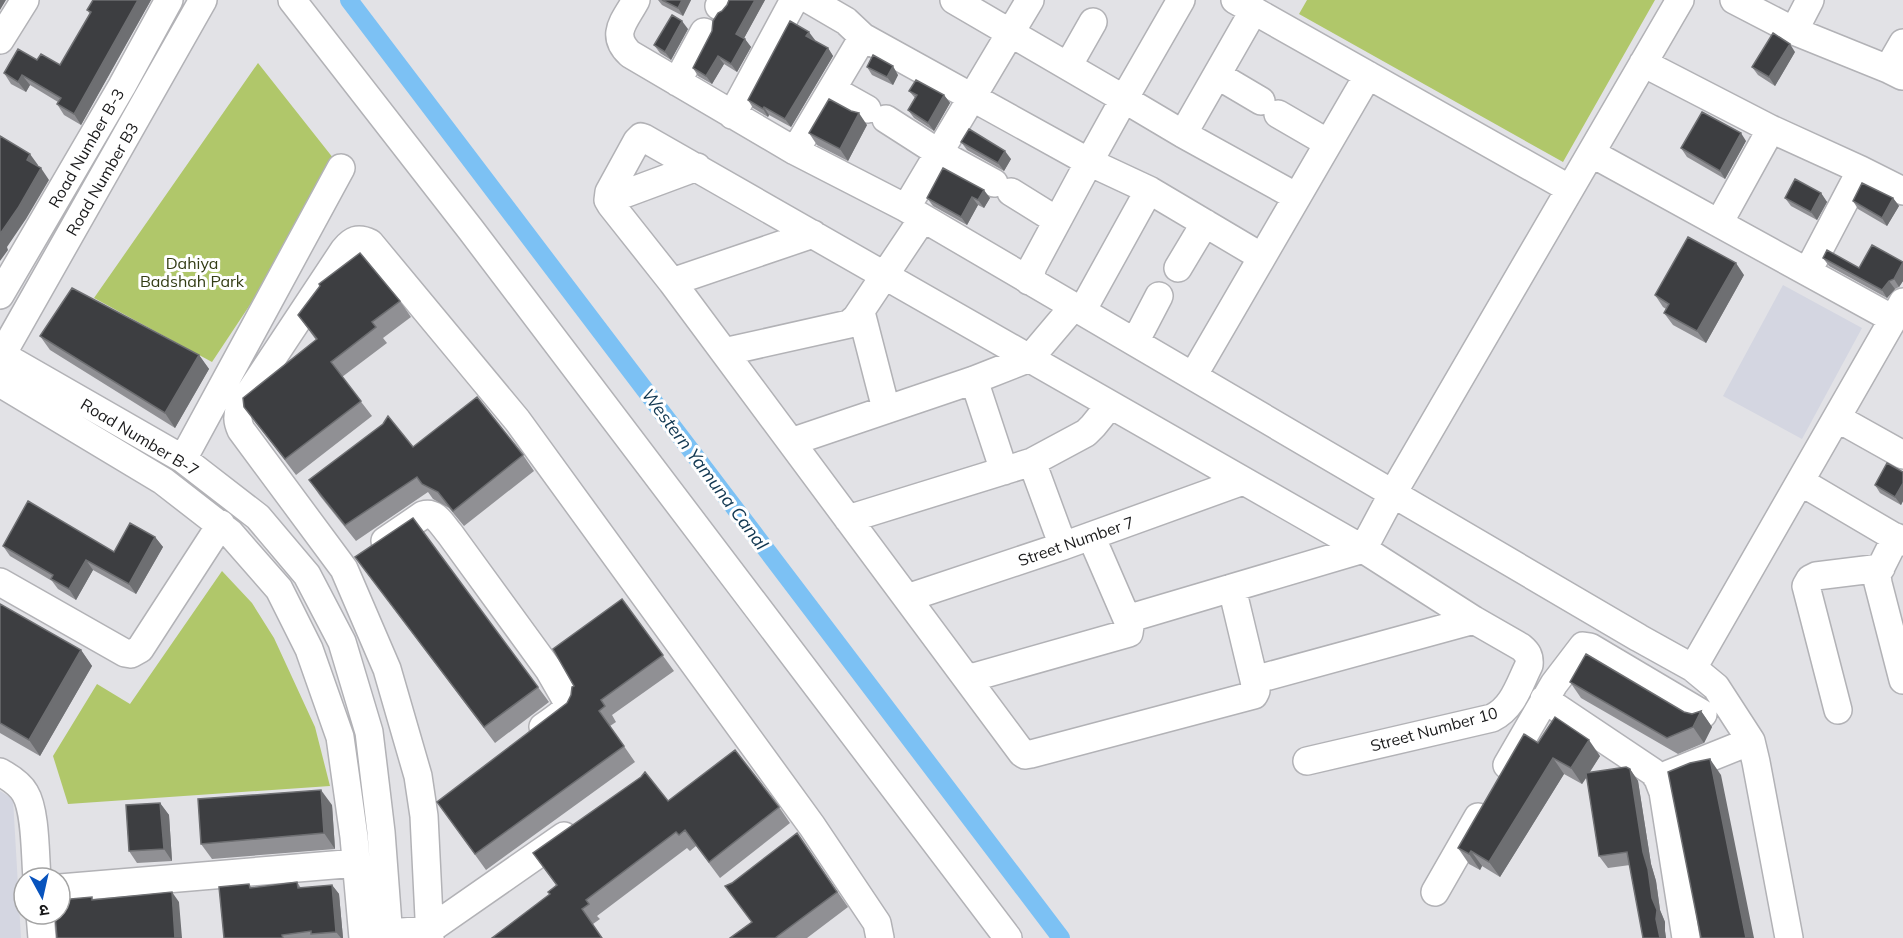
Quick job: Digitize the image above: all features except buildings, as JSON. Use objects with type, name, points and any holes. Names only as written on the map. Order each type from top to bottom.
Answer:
[{"type":"street","points":[[0,40],[25,0]]},
{"type":"street","name":"Road Number B-3","points":[[0,295],[169,0]]},
{"type":"street","name":"Road Number B3","points":[[0,356],[203,0]]},
{"type":"street","points":[[292,0],[471,230],[1008,938]]},
{"type":"street","points":[[636,0],[619,33],[619,40],[630,54],[795,151],[914,213],[1693,668],[1716,687],[1751,741],[1789,938]]},
{"type":"street","points":[[732,115],[794,0]]},
{"type":"street","points":[[810,0],[846,21],[863,37],[1089,162],[1149,190],[1262,257]]},
{"type":"street","points":[[954,0],[1183,134],[1297,197]]},
{"type":"street","points":[[724,352],[838,328],[849,324],[856,318],[885,275],[939,153],[1030,0]]},
{"type":"street","points":[[1029,281],[1033,266],[1056,220],[1181,0]]},
{"type":"street","points":[[1127,619],[1363,549],[1393,493],[1680,0]]},
{"type":"street","points":[[1734,0],[1794,31],[1895,73],[1903,43]]},
{"type":"street","points":[[1794,31],[1810,0]]},
{"type":"street","points":[[1183,134],[1217,75],[1261,8],[1368,75],[1570,189]]},
{"type":"street","points":[[1068,66],[1092,22]]},
{"type":"street","points":[[677,82],[704,32]]},
{"type":"street","points":[[795,151],[863,37]]},
{"type":"street","points":[[1643,63],[1771,129],[1903,191]]},
{"type":"street","points":[[1217,75],[1328,143]]},
{"type":"street","points":[[1193,376],[1368,75]]},
{"type":"street","points":[[833,90],[1056,220]]},
{"type":"street","points":[[1719,223],[1771,129]]},
{"type":"street","points":[[1232,588],[1256,693],[1025,755],[1018,750],[908,598],[608,200],[609,192],[640,137],[697,167],[1363,549],[1474,620]]},
{"type":"street","points":[[1591,153],[1808,272],[1898,310],[1693,668]]},
{"type":"street","points":[[608,200],[697,167]]},
{"type":"street","points":[[183,459],[341,168]]},
{"type":"street","points":[[1808,272],[1861,170]]},
{"type":"street","points":[[791,442],[974,380],[1030,357],[1078,308],[1149,190]]},
{"type":"street","points":[[317,213],[349,243]]},
{"type":"street","points":[[1178,268],[1205,223]]},
{"type":"street","points":[[672,282],[813,234]]},
{"type":"street","points":[[429,934],[433,809],[418,776],[387,669],[344,569],[300,491],[241,430],[237,415],[240,407],[349,243],[356,239],[370,243],[517,420],[804,833],[877,923],[880,938]]},
{"type":"street","points":[[1135,342],[1159,296]]},
{"type":"street","points":[[861,312],[886,409]]},
{"type":"street","name":"Road Number B-7","points":[[0,356],[183,459],[258,517],[307,575],[342,642],[369,732],[381,832],[380,936]]},
{"type":"street","points":[[974,380],[1005,471]]},
{"type":"street","name":"Road Number B-7","points":[[0,383],[163,481],[221,524],[279,589],[309,649],[340,737],[357,863],[380,936]]},
{"type":"street","points":[[848,519],[1032,462],[1086,433],[1110,405]]},
{"type":"street","points":[[1837,418],[1903,455]]},
{"type":"street","points":[[1032,462],[1063,546]]},
{"type":"street","name":"Street Number 7","points":[[908,598],[1063,546],[1243,480]]},
{"type":"street","points":[[1801,482],[1900,539],[1877,575],[1903,680]]},
{"type":"street","points":[[313,588],[423,515],[430,513],[434,515],[549,670],[568,703],[564,711],[526,739]]},
{"type":"street","points":[[0,582],[125,653],[136,653],[221,524]]},
{"type":"street","points":[[967,678],[1129,633],[1127,619],[1091,536]]},
{"type":"street","points":[[1838,710],[1806,586],[1810,579],[1816,576],[1881,568]]},
{"type":"street","points":[[1254,680],[1474,620]]},
{"type":"street","name":"Street Number 10","points":[[1307,761],[1502,713],[1509,706],[1530,660],[1527,652],[1521,646],[1474,620]]},
{"type":"street","points":[[1436,892],[1544,699],[1580,648],[1590,647],[1703,714]]},
{"type":"street","points":[[1544,699],[1653,772],[1658,779],[1663,792],[1686,938]]},
{"type":"street","points":[[1658,779],[1751,741]]},
{"type":"street","points":[[0,772],[13,779],[25,792],[31,806],[36,866]]},
{"type":"street","points":[[380,936],[429,934],[585,821]]},
{"type":"street","points":[[72,887],[357,863]]},
{"type":"shaded area","points":[[1783,285],[1862,328],[1802,439],[1723,396]]},
{"type":"shaded area","points":[[0,791],[13,799],[17,866],[12,866],[12,926],[20,926],[21,938],[0,938]]},
{"type":"green space","points":[[1307,0],[1655,0],[1563,162],[1299,14]]},
{"type":"green space","name":"Dahiya Badshah Park","points":[[258,63],[341,168],[212,362],[94,298]]},
{"type":"green space","points":[[222,571],[252,603],[274,638],[315,727],[330,786],[68,804],[53,756],[97,684],[130,704]]},
{"type":"waterway","name":"Western Yamuna Canal","points":[[349,0],[1061,938]]}]
